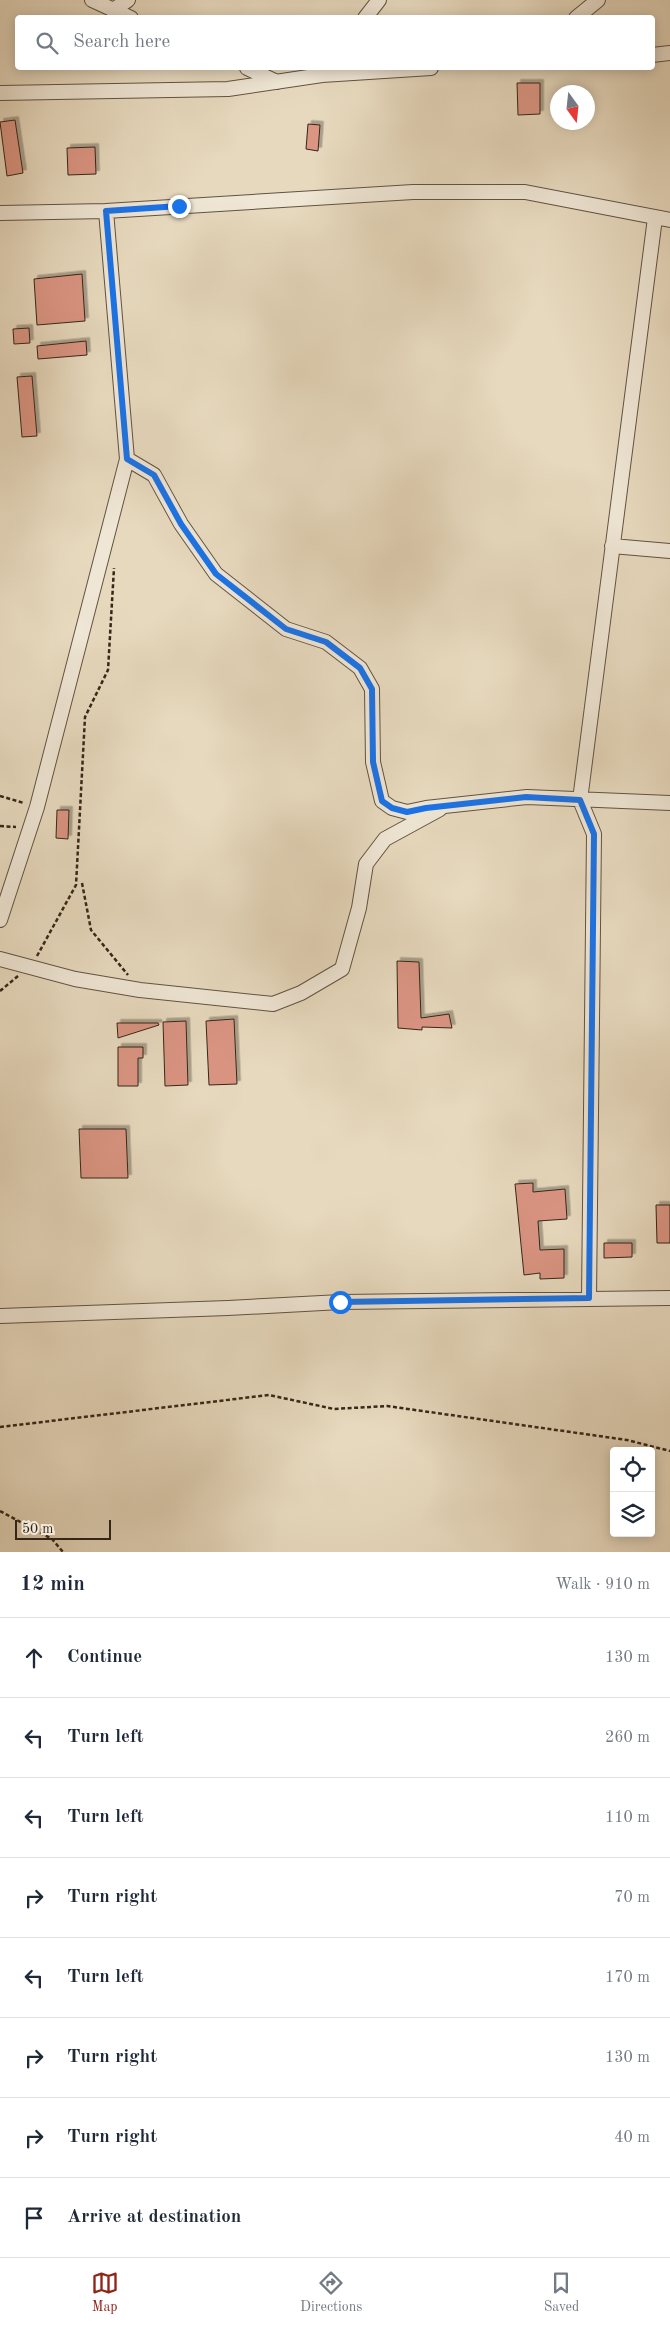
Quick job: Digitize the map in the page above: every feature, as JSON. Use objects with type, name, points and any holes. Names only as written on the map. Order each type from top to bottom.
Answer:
[{"type":"street","points":[[92,0],[124,15]]},
{"type":"street","points":[[113,10],[128,0]]},
{"type":"street","points":[[367,15],[379,0]]},
{"type":"street","points":[[580,15],[598,0]]},
{"type":"street","points":[[655,55],[670,53]]},
{"type":"street","points":[[251,70],[277,82]]},
{"type":"street","points":[[0,93],[129,93],[228,89],[277,82],[325,71],[360,70]]},
{"type":"street","points":[[0,213],[106,211],[413,192],[525,192],[670,220]]},
{"type":"street","points":[[0,920],[37,808],[127,459],[106,211]]},
{"type":"street","points":[[589,1298],[594,834],[580,800],[655,218]]},
{"type":"street","points":[[127,459],[154,475],[181,524],[216,574],[286,629],[326,642],[360,668],[372,689],[373,762],[382,801],[392,808],[407,812],[447,805],[526,797],[670,803]]},
{"type":"street","points":[[612,546],[670,551]]},
{"type":"street","points":[[0,958],[75,979],[140,990],[274,1004],[301,993],[342,969],[359,908],[366,864],[385,839],[447,805]]},
{"type":"street","points":[[0,1316],[340,1302],[670,1298]]},
{"type":"path","points":[[0,991],[30,966],[45,943],[76,885],[85,717],[108,670],[114,562]]},
{"type":"path","points":[[0,796],[37,808]]},
{"type":"path","points":[[82,883],[91,930],[140,990]]},
{"type":"path","points":[[0,1427],[269,1395],[334,1409],[397,1407],[627,1440],[670,1451]]},
{"type":"path","points":[[0,1510],[52,1539],[63,1552]]},
{"type":"building","points":[[517,83],[540,83],[540,114],[518,115]]},
{"type":"building","points":[[15,120],[23,173],[7,176],[0,122]]},
{"type":"building","points":[[308,124],[320,125],[318,151],[306,149]]},
{"type":"building","points":[[95,147],[96,174],[68,175],[67,148]]},
{"type":"building","points":[[82,274],[85,321],[37,325],[34,279]]},
{"type":"building","points":[[29,328],[30,343],[14,344],[13,329]]},
{"type":"building","points":[[86,341],[87,355],[38,359],[37,346]]},
{"type":"building","points":[[32,376],[37,436],[22,437],[17,377]]},
{"type":"building","points":[[57,810],[69,810],[68,839],[56,838]]},
{"type":"building","points":[[397,961],[419,962],[421,1018],[449,1014],[452,1028],[422,1027],[422,1030],[398,1028]]},
{"type":"building","points":[[234,1019],[237,1084],[209,1085],[206,1021]]},
{"type":"building","points":[[186,1021],[188,1085],[165,1086],[163,1022]]},
{"type":"building","points":[[117,1023],[158,1023],[159,1025],[118,1038]]},
{"type":"building","points":[[118,1047],[143,1047],[143,1058],[138,1058],[138,1086],[118,1086]]},
{"type":"building","points":[[79,1129],[126,1129],[128,1178],[81,1178]]},
{"type":"building","points":[[533,1183],[533,1192],[565,1189],[567,1219],[538,1221],[540,1250],[564,1249],[564,1278],[540,1279],[540,1273],[524,1275],[515,1184]]},
{"type":"building","points":[[656,1205],[670,1205],[670,1243],[657,1243]]},
{"type":"building","points":[[604,1243],[632,1243],[632,1257],[604,1258]]},
{"type":"route","points":[[179,206],[106,211],[127,459],[154,475],[181,524],[216,574],[254,603],[254,606],[286,629],[326,642],[360,668],[372,689],[373,762],[382,801],[392,808],[407,812],[426,808],[526,797],[580,800],[594,834],[589,1298],[340,1302]]}]
